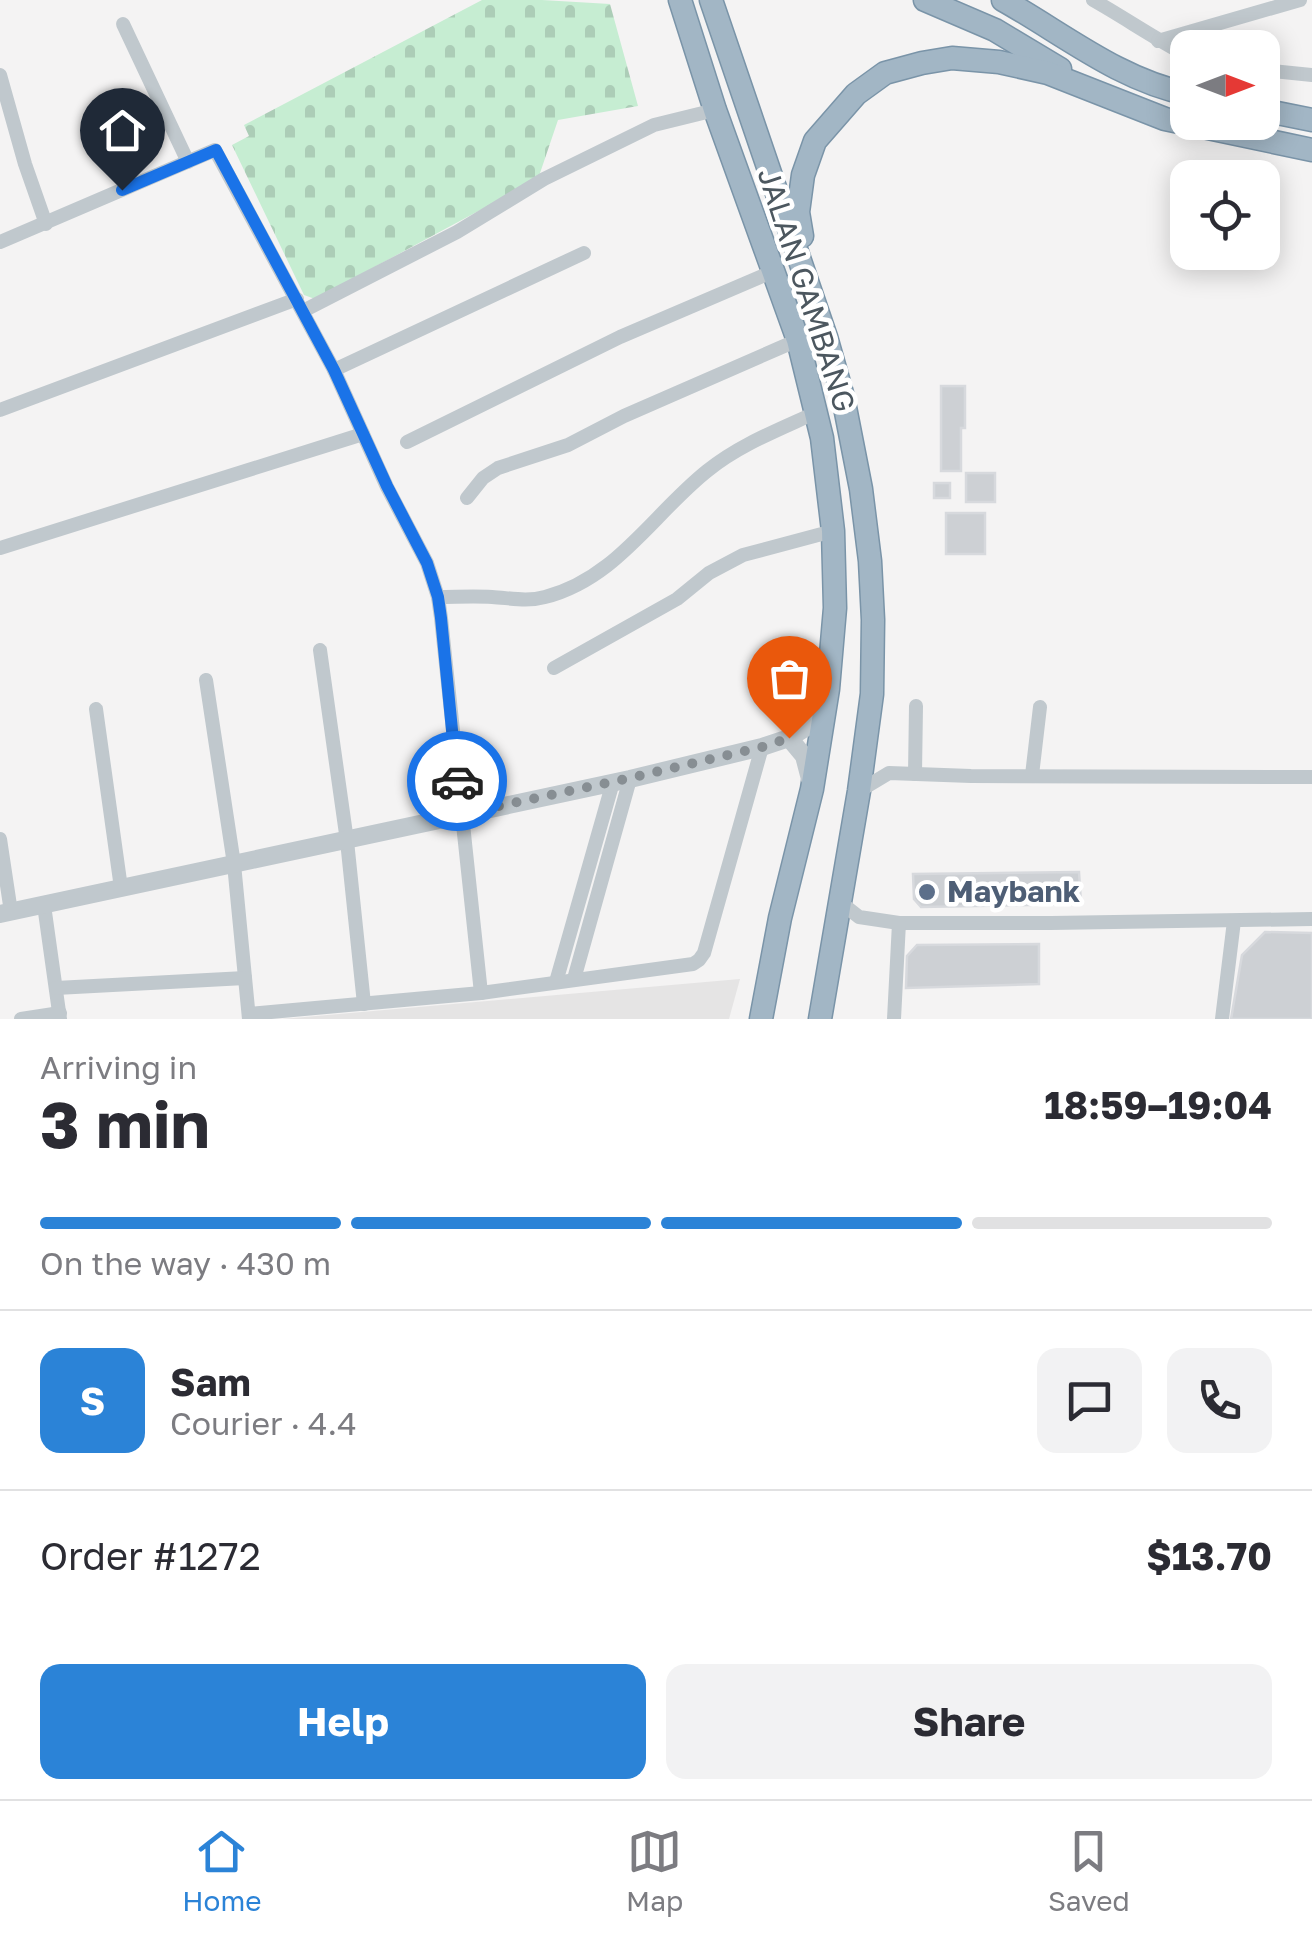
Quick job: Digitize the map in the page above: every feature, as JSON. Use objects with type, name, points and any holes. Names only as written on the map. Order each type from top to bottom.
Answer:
[{"type":"highway","name":"JALAN GAMBANG","points":[[680,0],[798,340],[822,438],[832,531],[836,608],[828,690],[812,789],[780,918],[762,1019]]},
{"type":"highway","name":"JALAN GAMBANG","points":[[711,0],[843,397],[865,525],[873,620],[872,694],[820,1019]]},
{"type":"highway","points":[[925,0],[996,30],[1097,91]]},
{"type":"highway","points":[[1004,1],[1110,65],[1170,89]]},
{"type":"highway","points":[[808,284],[798,212],[803,174],[816,141],[856,94],[886,73],[922,62],[952,58],[999,62],[1048,73],[1165,119],[1312,150]]},
{"type":"highway","points":[[1280,114],[1312,120]]},
{"type":"street","points":[[1093,0],[1170,46]]},
{"type":"street","points":[[1158,40],[1300,0]]},
{"type":"street","points":[[123,24],[188,162]]},
{"type":"street","points":[[1280,72],[1312,75]]},
{"type":"street","points":[[0,75],[46,224]]},
{"type":"street","points":[[0,410],[300,305],[456,232],[559,171],[654,126],[716,110]]},
{"type":"street","points":[[0,242],[216,150],[334,370],[427,563],[438,597],[481,993]]},
{"type":"street","points":[[334,370],[584,253]]},
{"type":"street","points":[[407,442],[620,336],[774,272]]},
{"type":"street","points":[[467,498],[483,478],[498,468],[568,445],[624,416],[798,340]]},
{"type":"street","points":[[438,597],[519,600],[543,598],[576,586],[626,552],[710,468],[753,440],[816,413]]},
{"type":"street","points":[[0,548],[363,434]]},
{"type":"street","points":[[554,668],[677,599],[709,573],[743,555],[832,531]]},
{"type":"street","points":[[320,650],[364,1004]]},
{"type":"street","points":[[206,680],[234,864],[249,1016],[481,993],[692,964],[704,953],[762,747]]},
{"type":"street","points":[[0,839],[6,913],[762,747],[805,728],[828,690]]},
{"type":"street","points":[[915,774],[916,706]]},
{"type":"street","points":[[1032,775],[1040,707]]},
{"type":"street","points":[[96,709],[121,888]]},
{"type":"street","points":[[789,738],[804,756],[812,789]]},
{"type":"street","points":[[865,744],[876,762],[889,773]]},
{"type":"street","points":[[859,791],[889,773],[1312,777]]},
{"type":"street","points":[[574,979],[621,780]]},
{"type":"street","points":[[556,982],[621,780]]},
{"type":"street","points":[[840,902],[859,917],[898,923],[1312,919]]},
{"type":"street","points":[[21,1019],[60,1016],[44,905]]},
{"type":"street","points":[[1222,1019],[1234,921]]},
{"type":"street","points":[[894,1019],[898,923]]},
{"type":"street","points":[[56,988],[245,978]]},
{"type":"shaded area","points":[[740,979],[729,1019],[282,1019]]},
{"type":"green space","points":[[482,0],[610,4],[638,106],[558,120],[538,179],[315,299],[304,295],[232,145],[249,136],[244,125]]},
{"type":"building","points":[[941,386],[965,386],[961,471],[941,471]]},
{"type":"building","points":[[966,473],[995,473],[995,502],[966,502]]},
{"type":"building","points":[[934,483],[950,483],[950,498],[934,498]]},
{"type":"building","points":[[946,513],[985,513],[985,554],[946,554]]},
{"type":"building","points":[[1079,872],[1081,904],[921,907],[914,899],[913,874]]},
{"type":"building","points":[[1265,932],[1312,933],[1312,1019],[1231,1019],[1242,955]]},
{"type":"building","points":[[1039,944],[1039,984],[906,988],[907,956],[917,945]]},
{"type":"way so far","points":[[457,781],[461,814],[630,778],[789,738]]},
{"type":"place","name":"Maybank","points":[[927,892]]},
{"type":"route","points":[[122,190],[216,150],[334,370],[427,563],[441,618],[457,781]]}]
